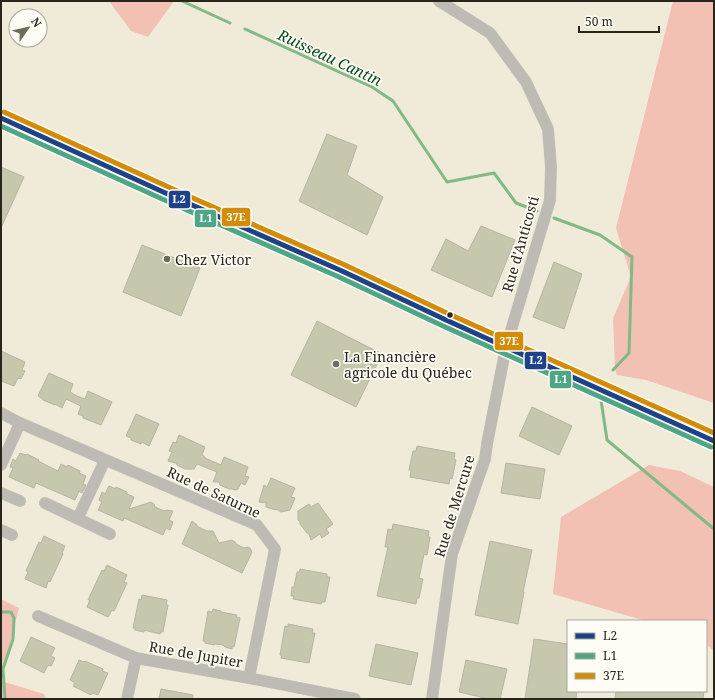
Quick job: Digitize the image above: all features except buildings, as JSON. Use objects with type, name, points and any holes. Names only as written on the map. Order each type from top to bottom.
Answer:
[{"type":"main road","points":[[1,118],[183,201],[342,271],[446,320],[714,441]]},
{"type":"street","name":"Rue d'Anticosti","points":[[439,1],[490,33],[526,82],[548,128],[551,167],[550,200],[506,347]]},
{"type":"street","name":"Rue de Mercure","points":[[432,699],[452,554],[485,459],[506,347]]},
{"type":"street","name":"Rue de Saturne","points":[[1,413],[105,460],[257,525],[275,549],[249,678]]},
{"type":"street","points":[[1,465],[16,421]]},
{"type":"street","points":[[78,518],[105,460]]},
{"type":"street","points":[[1,493],[20,501]]},
{"type":"street","points":[[46,503],[110,534]]},
{"type":"street","points":[[1,530],[12,535]]},
{"type":"street","name":"Rue de Jupiter","points":[[38,616],[136,658],[355,699]]},
{"type":"street","points":[[127,699],[136,658]]},
{"type":"shaded area","points":[[109,1],[174,1],[148,37],[131,31]]},
{"type":"shaded area","points":[[673,1],[714,1],[714,403],[646,380],[617,375],[615,369],[613,318],[631,277],[616,228]]},
{"type":"shaded area","points":[[649,465],[680,471],[714,487],[714,651],[707,645],[707,620],[643,620],[553,594],[561,517]]},
{"type":"shaded area","points":[[1,599],[19,608],[1,680]]},
{"type":"shaded area","points":[[1,681],[44,694],[46,699],[1,699]]},
{"type":"waterway","name":"Ruisseau Cantin","points":[[182,1],[230,23]]},
{"type":"waterway","name":"Ruisseau Cantin","points":[[245,29],[372,87],[393,101],[447,182],[494,173],[516,203],[537,211]]},
{"type":"waterway","name":"Ruisseau Cantin","points":[[554,218],[600,235],[632,257],[629,353],[613,370]]},
{"type":"waterway","name":"Ruisseau Cantin","points":[[601,400],[607,440],[714,529]]},
{"type":"waterway","points":[[1,612],[11,612],[14,618],[13,639],[3,669],[5,699]]},
{"type":"transit line","name":"37E","points":[[4,112],[714,433]]},
{"type":"transit line","name":"L2","points":[[1,118],[183,201],[342,271],[446,320],[714,441]]},
{"type":"transit line","name":"L1","points":[[1,126],[339,277],[443,326],[711,447]]},
{"type":"place","name":"Chez Victor","points":[[167,259]]},
{"type":"place","name":"La Financière agricole du Québec","points":[[336,364]]}]
